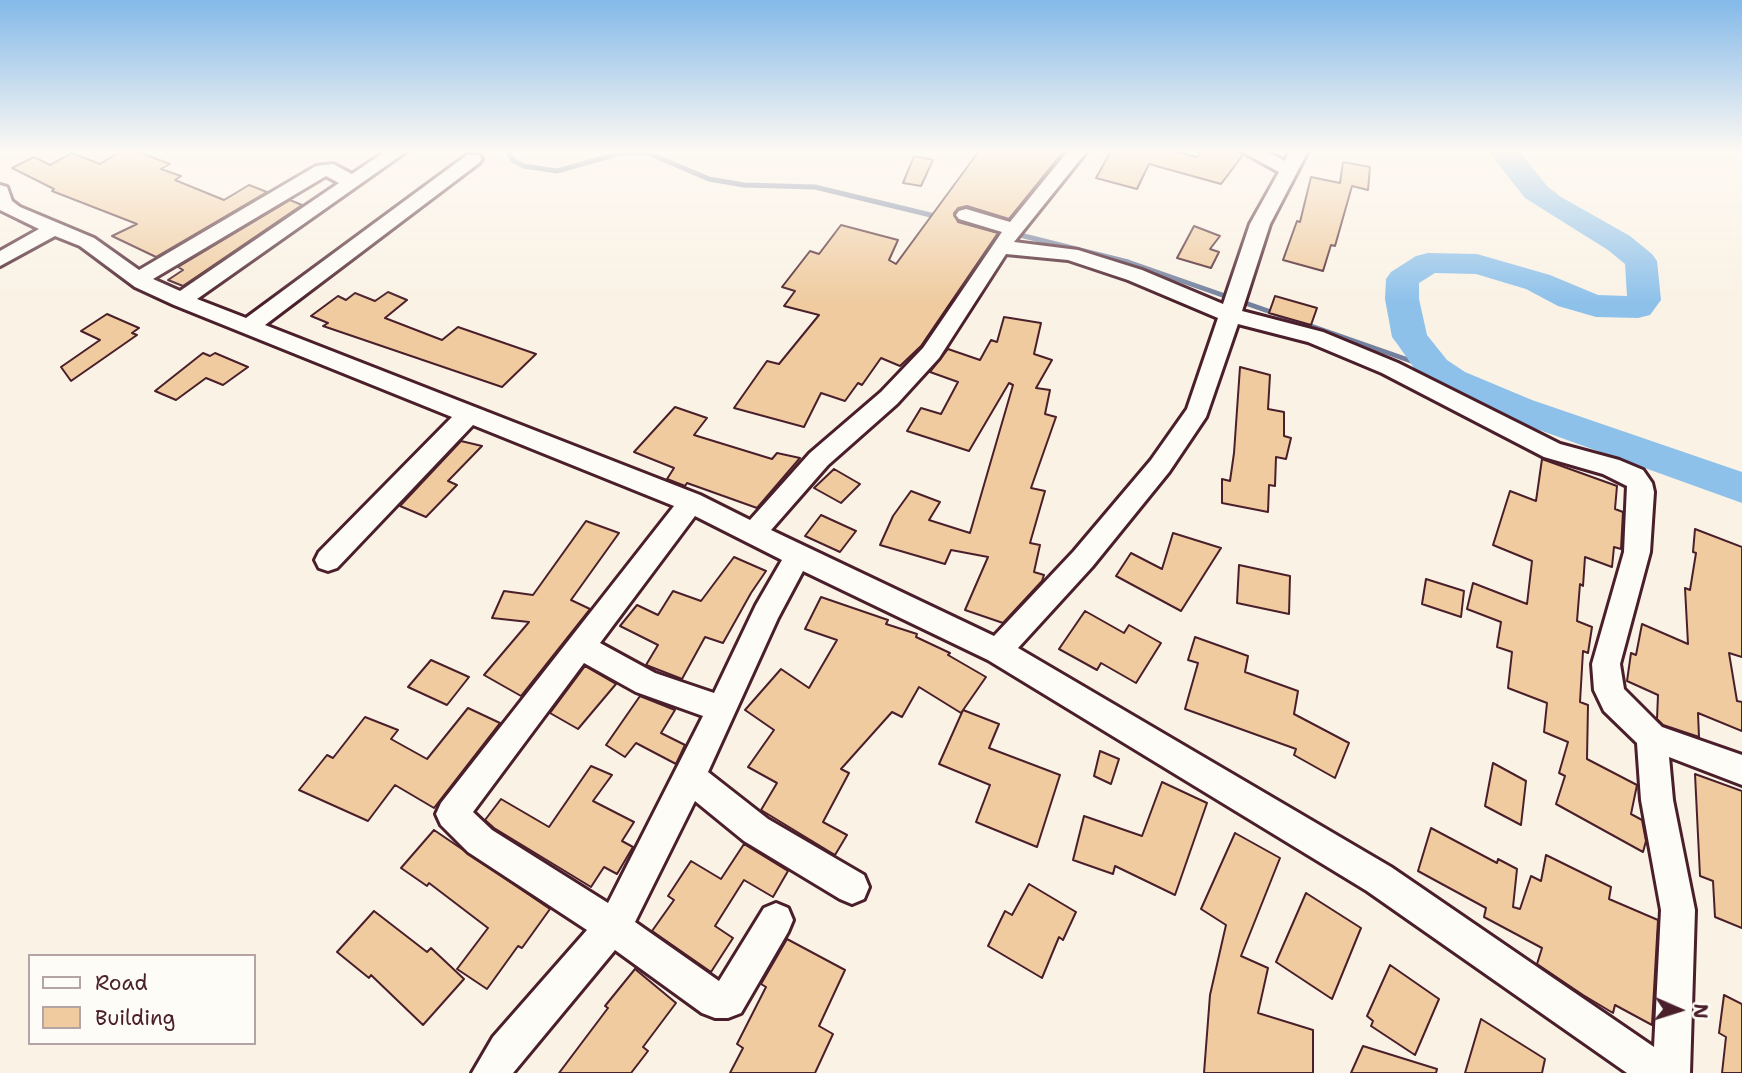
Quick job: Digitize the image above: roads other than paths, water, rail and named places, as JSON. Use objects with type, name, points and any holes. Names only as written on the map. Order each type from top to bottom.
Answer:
[{"type":"street","points":[[3,201],[13,211],[87,242],[138,279],[181,300],[691,502],[797,556],[998,651],[1379,879],[1659,1073]]},
{"type":"street","points":[[138,279],[270,201]]},
{"type":"street","points":[[181,300],[324,201]]},
{"type":"street","points":[[250,326],[416,201]]},
{"type":"street","points":[[754,533],[819,459],[889,398],[931,353],[1008,237],[1038,201]]},
{"type":"street","points":[[998,651],[1083,559],[1184,435],[1198,411],[1260,224],[1272,201]]},
{"type":"street","points":[[966,215],[1008,237],[1087,258],[1234,304],[1356,352],[1553,451],[1610,467],[1634,477],[1641,492],[1637,552],[1605,671],[1609,690],[1615,702],[1652,737],[1742,770]]},
{"type":"street","points":[[0,260],[54,228]]},
{"type":"street","points":[[328,560],[470,413]]},
{"type":"street","points":[[691,502],[452,814],[480,841],[613,927],[715,1000],[729,1000],[776,920]]},
{"type":"street","points":[[491,1073],[506,1049],[613,927],[690,777],[766,613],[797,556]]},
{"type":"street","points":[[581,648],[646,683],[721,709]]},
{"type":"street","points":[[1652,737],[1657,800],[1678,911],[1671,1073]]},
{"type":"street","points":[[690,777],[756,830],[852,887]]},
{"type":"waterway","points":[[873,201],[939,217]]},
{"type":"waterway","points":[[1548,201],[1619,243],[1641,261],[1644,300],[1638,307],[1596,306],[1570,298],[1538,282],[1477,264],[1428,263],[1403,279],[1402,299],[1410,337],[1434,369],[1452,381],[1519,409],[1742,488]]},
{"type":"waterway","points":[[951,219],[994,229]]},
{"type":"waterway","points":[[1012,233],[1128,262],[1434,369]]}]
